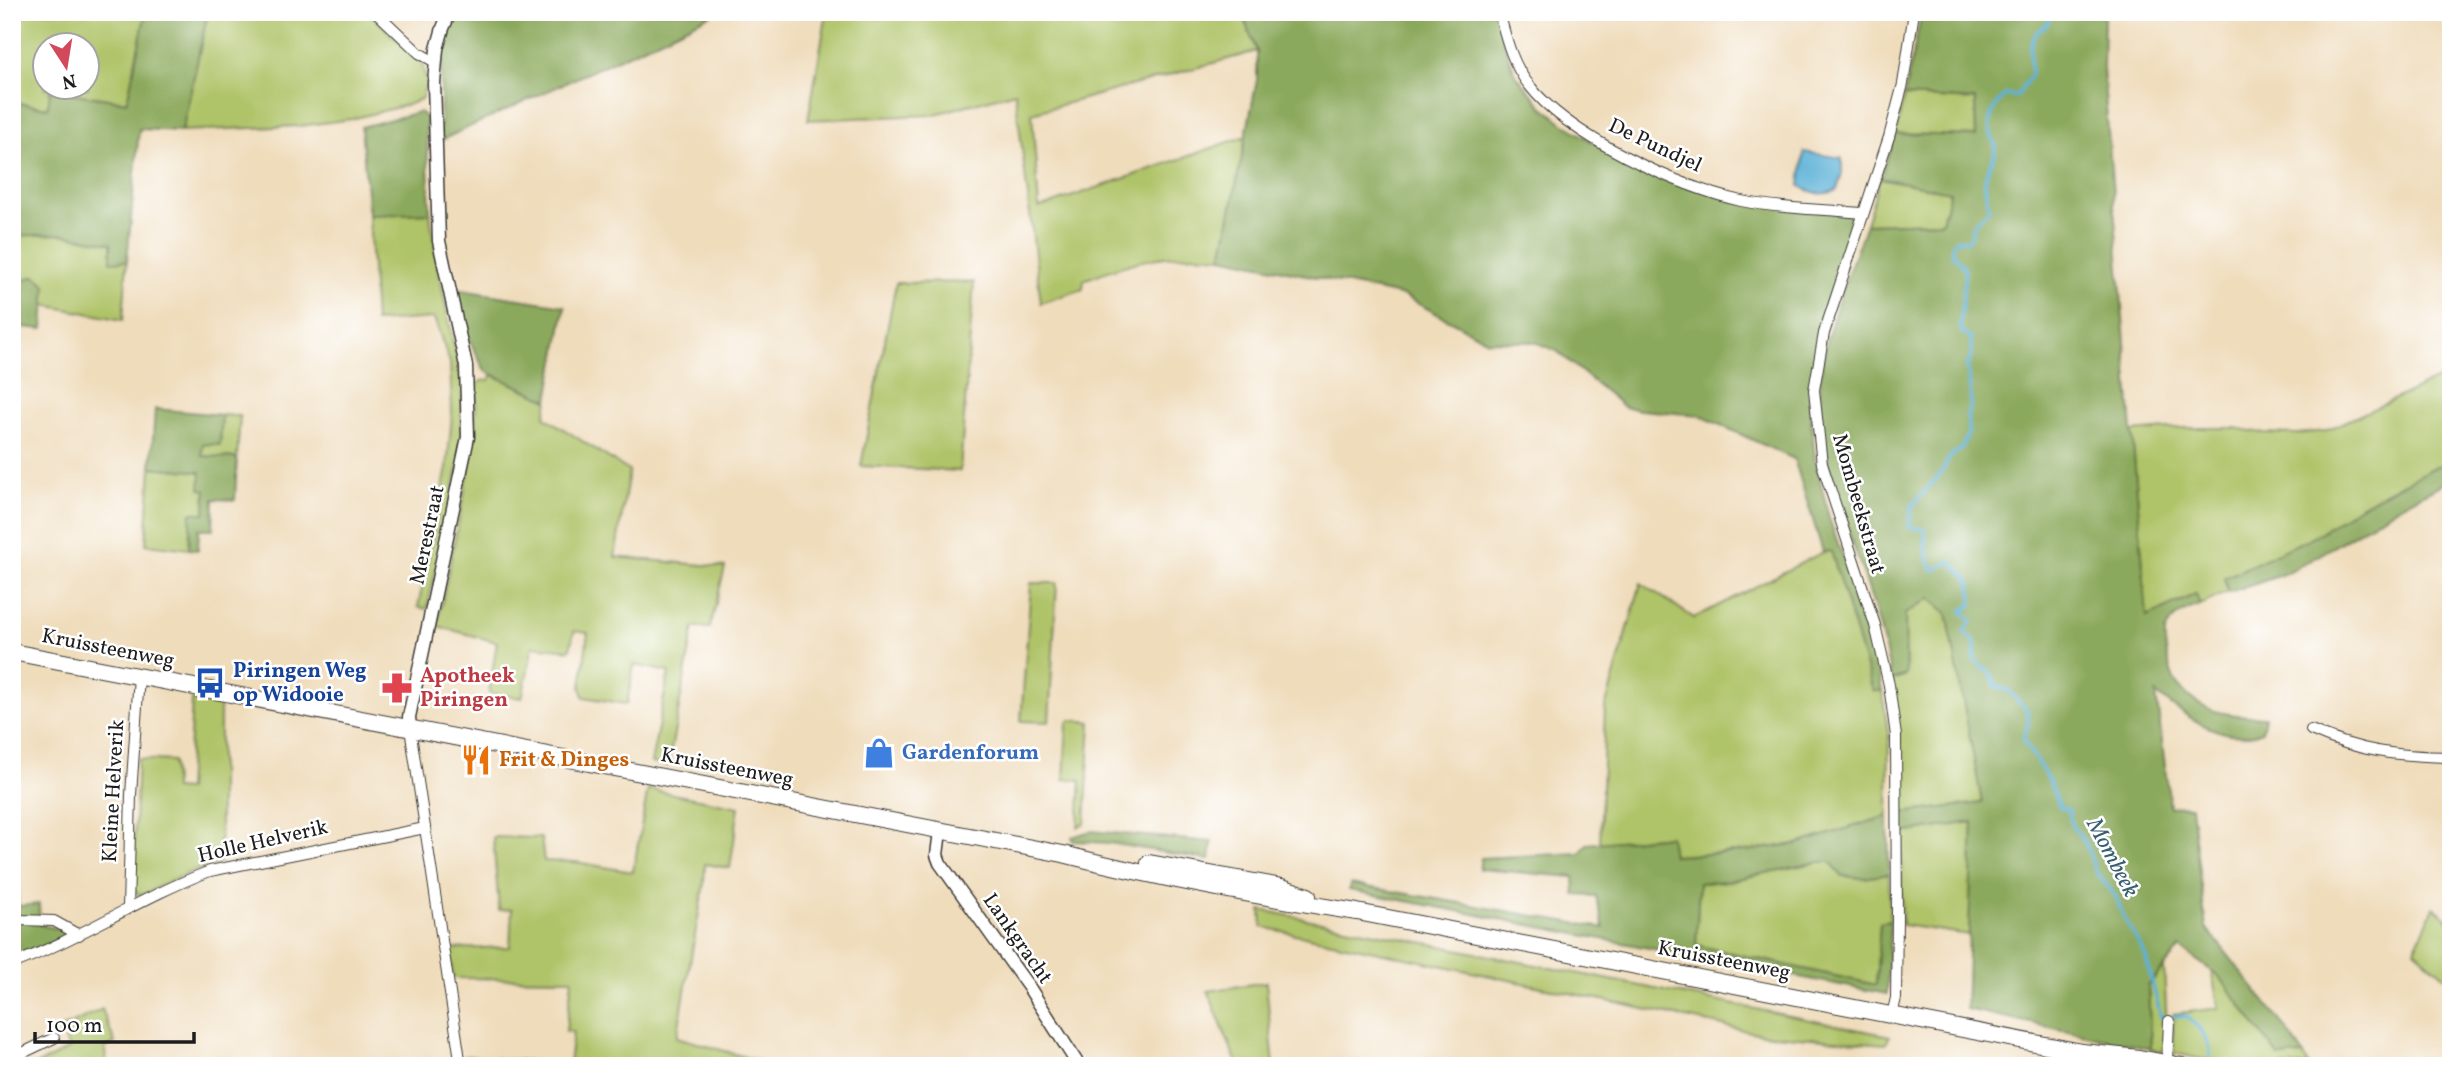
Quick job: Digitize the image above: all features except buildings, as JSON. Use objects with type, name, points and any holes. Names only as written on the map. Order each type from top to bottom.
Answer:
[{"type":"main road","name":"Kruissteenweg","points":[[12,652],[1063,854],[1258,895],[2082,1052],[2172,1065]]},
{"type":"main road","name":"Kruissteenweg","points":[[2082,1052],[2127,1066]]},
{"type":"street","points":[[376,12],[419,53],[435,62]]},
{"type":"street","name":"Merestraat","points":[[450,12],[443,27],[435,62],[439,241],[466,366],[468,437],[409,717],[461,1066]]},
{"type":"street","name":"De Pundjel","points":[[1499,12],[1509,50],[1528,85],[1564,120],[1596,140],[1631,159],[1706,192],[1743,201],[1862,213]]},
{"type":"street","name":"Mombeekstraat","points":[[1892,1015],[1895,1002],[1897,918],[1896,736],[1889,685],[1875,625],[1822,464],[1814,390],[1825,333],[1889,137],[1903,84],[1914,12]]},
{"type":"street","name":"Kleine Helverik","points":[[128,908],[139,676]]},
{"type":"street","points":[[2311,730],[2372,752],[2451,757]]},
{"type":"street","name":"Holle Helverik","points":[[12,964],[52,949],[176,884],[210,871],[425,828]]},
{"type":"street","name":"Lankgracht","points":[[940,831],[937,855],[940,863],[1030,989],[1079,1066]]},
{"type":"street","points":[[18,920],[54,921],[79,935]]},
{"type":"street","points":[[2169,1021],[2172,1065]]},
{"type":"street","points":[[12,1058],[54,1038]]},
{"type":"green space","points":[[12,12],[146,12],[127,102],[102,98],[102,32],[32,32],[32,102],[49,102],[48,108],[12,102]]},
{"type":"green space","points":[[146,12],[208,12],[182,131],[139,129],[127,261],[111,262],[111,243],[60,234],[12,236],[12,102],[48,108],[49,102],[102,102],[102,98],[127,102]]},
{"type":"green space","points":[[208,12],[368,12],[422,63],[427,83],[421,99],[352,119],[300,126],[182,131]]},
{"type":"green space","points":[[459,12],[716,12],[440,141],[442,49]]},
{"type":"green space","points":[[827,12],[1241,12],[1257,51],[1032,113],[1039,208],[1246,136],[1222,257],[1185,255],[1135,263],[1084,280],[1083,289],[1041,303],[1015,92],[932,115],[808,120]]},
{"type":"green space","points":[[1241,12],[1495,12],[1516,75],[1542,106],[1602,148],[1687,187],[1852,215],[1856,219],[1828,307],[1812,370],[1810,408],[1815,459],[1829,518],[1873,642],[1882,691],[1873,691],[1831,551],[1823,552],[1794,459],[1699,415],[1624,407],[1557,351],[1535,342],[1488,341],[1404,296],[1222,257],[1257,80],[1257,51]]},
{"type":"green space","points":[[1922,12],[2106,12],[2103,69],[2147,617],[2196,594],[2200,605],[2176,617],[2166,630],[2167,657],[2176,683],[2204,707],[2229,714],[2265,717],[2262,731],[2248,735],[2219,732],[2178,710],[2156,693],[2170,807],[2191,806],[2206,927],[2304,1055],[2279,1057],[2220,977],[2180,948],[2148,986],[2151,1049],[1966,1009],[1973,822],[1901,833],[1901,813],[1982,803],[1947,613],[1930,598],[1905,614],[1906,675],[1892,680],[1877,617],[1831,477],[1821,419],[1820,389],[1825,348],[1866,224],[1942,222],[1950,192],[1880,178],[1896,134],[1976,136],[1975,100],[1904,96]]},
{"type":"green space","points":[[1904,96],[1975,100],[1976,136],[1896,134]]},
{"type":"green space","points":[[419,112],[426,117],[430,213],[369,215],[361,127]]},
{"type":"green space","points":[[1880,178],[1950,192],[1942,222],[1866,224]]},
{"type":"green space","points":[[430,213],[437,264],[462,383],[462,450],[427,609],[418,607],[447,468],[452,414],[450,363],[434,318],[375,322],[369,215]]},
{"type":"green space","points":[[60,234],[112,243],[111,261],[127,261],[123,320],[44,305],[46,285],[12,284],[12,236]]},
{"type":"green space","points":[[35,276],[46,285],[43,329],[12,326],[12,284]]},
{"type":"green space","points":[[974,282],[960,471],[861,466],[896,283]]},
{"type":"green space","points":[[454,289],[565,306],[548,400],[485,371],[462,326]]},
{"type":"green space","points":[[2451,373],[2451,461],[2358,507],[2317,535],[2224,578],[2228,592],[2200,605],[2195,594],[2147,618],[2132,432],[2180,428],[2235,428],[2262,433],[2297,434],[2325,431]]},
{"type":"green space","points":[[492,375],[548,400],[545,417],[629,471],[615,557],[725,567],[710,628],[694,627],[668,766],[651,763],[669,672],[634,665],[627,704],[584,697],[581,687],[588,633],[574,631],[570,650],[533,646],[522,698],[489,693],[497,642],[437,626],[473,451],[477,385],[481,381],[489,380]]},
{"type":"green space","points":[[155,409],[222,415],[220,445],[203,444],[202,456],[237,458],[235,500],[214,499],[213,529],[199,529],[198,550],[189,549],[191,513],[205,513],[206,490],[200,489],[201,472],[151,467]]},
{"type":"green space","points":[[222,415],[240,416],[237,458],[202,456],[202,444],[220,445]]},
{"type":"green space","points":[[2451,461],[2451,481],[2410,501],[2294,569],[2228,592],[2224,578],[2317,535],[2358,507]]},
{"type":"green space","points":[[151,467],[201,472],[206,490],[205,513],[191,513],[189,549],[146,544]]},
{"type":"green space","points":[[1831,551],[1873,691],[1882,691],[1889,739],[1888,816],[1797,844],[1737,852],[1673,856],[1669,836],[1600,843],[1605,708],[1641,583],[1694,618],[1823,552]]},
{"type":"green space","points":[[1031,583],[1057,583],[1049,722],[1021,721]]},
{"type":"green space","points":[[1930,598],[1947,613],[1982,803],[1901,813],[1899,733],[1892,680],[1906,675],[1905,614]]},
{"type":"green space","points":[[192,700],[220,705],[220,863],[188,873],[140,896],[132,889],[138,759],[173,761],[174,789],[187,790]]},
{"type":"green space","points":[[1071,720],[1091,722],[1085,824],[1078,827],[1081,780],[1064,779],[1067,723]]},
{"type":"green space","points":[[648,789],[739,807],[730,868],[705,864],[704,884],[677,1037],[776,1066],[467,1066],[465,1056],[569,1064],[573,1032],[566,1031],[572,979],[453,978],[450,949],[510,947],[512,909],[499,910],[493,837],[541,838],[544,861],[576,862],[633,872]]},
{"type":"green space","points":[[1888,816],[1889,874],[1864,878],[1842,876],[1831,862],[1818,862],[1728,881],[1699,883],[1696,945],[1876,985],[1880,923],[1890,921],[1887,994],[1349,890],[1350,884],[1604,928],[1596,896],[1575,895],[1574,877],[1479,869],[1481,858],[1580,853],[1587,844],[1670,836],[1673,856],[1737,852],[1797,844]]},
{"type":"green space","points":[[1973,822],[1969,935],[1902,925],[1901,833]]},
{"type":"green space","points":[[1091,831],[1212,842],[1210,860],[1109,843],[1073,841],[1072,837]]},
{"type":"green space","points":[[12,855],[18,856],[18,906],[39,904],[40,925],[61,929],[70,937],[14,960]]},
{"type":"green space","points":[[1818,862],[1831,862],[1842,876],[1864,878],[1889,874],[1890,921],[1880,924],[1876,985],[1696,946],[1699,883],[1728,881]]},
{"type":"green space","points":[[2434,907],[2451,922],[2451,982],[2415,950]]},
{"type":"green space","points":[[1261,910],[1890,1036],[1885,1044],[1761,1034],[1262,927]]},
{"type":"green space","points":[[2164,967],[2167,1028],[2163,1052],[2151,1049],[2148,986]]},
{"type":"green space","points":[[2211,970],[2220,977],[2279,1057],[2304,1055],[2309,1066],[2233,1066],[2174,1053],[2173,1014],[2219,1008]]},
{"type":"green space","points":[[1266,982],[1274,1066],[1238,1066],[1208,991]]},
{"type":"green space","points":[[102,1009],[115,1043],[105,1048],[106,1066],[34,1066],[69,1049],[60,1029]]},
{"type":"water","points":[[1804,152],[1842,158],[1842,173],[1837,190],[1818,193],[1800,186]]},
{"type":"waterway","name":"Mombeek","points":[[2052,12],[2031,45],[2031,75],[2017,96],[2005,95],[1994,108],[1990,118],[1995,148],[1985,180],[1989,209],[1973,225],[1971,237],[1967,241],[1957,239],[1953,244],[1952,252],[1965,270],[1960,326],[1963,334],[1971,338],[1972,355],[1967,366],[1971,404],[1967,416],[1969,431],[1962,448],[1950,457],[1941,473],[1912,506],[1909,527],[1926,532],[1925,545],[1931,568],[1934,570],[1951,561],[1970,583],[1971,605],[1962,611],[1972,621],[1964,631],[1974,642],[1974,660],[1991,674],[1996,686],[2009,691],[2028,711],[2028,726],[2023,740],[2048,779],[2060,807],[2069,810],[2071,824],[2086,844],[2096,872],[2116,897],[2123,916],[2145,954],[2161,1017],[2165,1017]]},
{"type":"waterway","name":"Mombeek","points":[[2174,1016],[2187,1016],[2200,1030],[2207,1039],[2210,1058]]},
{"type":"place","name":"Piringen Weg op Widooie","points":[[210,683]]},
{"type":"place","name":"Apotheek Piringen","points":[[397,688]]},
{"type":"place","name":"Gardenforum","points":[[879,753]]},
{"type":"place","name":"Frit & Dinges","points":[[476,760]]}]
